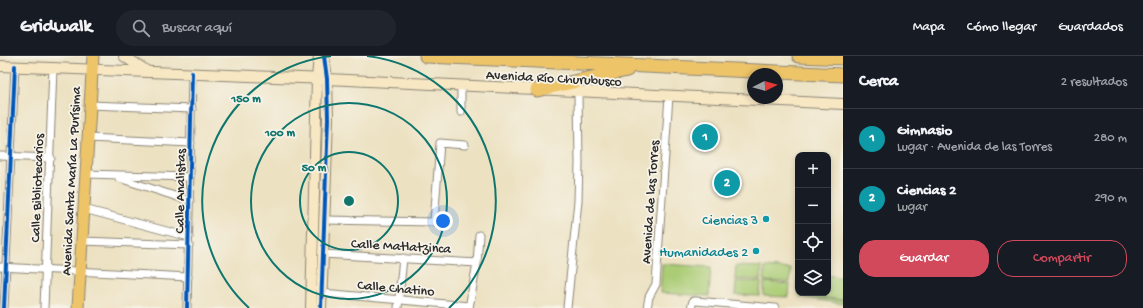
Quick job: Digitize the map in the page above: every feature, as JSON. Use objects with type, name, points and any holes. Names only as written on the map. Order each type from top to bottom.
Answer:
[{"type":"highway","points":[[426,56],[843,75]]},
{"type":"highway","points":[[799,56],[843,58]]},
{"type":"highway","points":[[537,90],[627,70],[650,67]]},
{"type":"main road","name":"Avenida Santa María La Purísima","points":[[78,308],[93,56]]},
{"type":"main road","points":[[124,56],[148,72]]},
{"type":"main road","points":[[319,56],[325,79]]},
{"type":"main road","points":[[321,308],[328,119],[324,56]]},
{"type":"main road","points":[[311,308],[325,79],[328,56]]},
{"type":"main road","name":"Avenida Río Churubusco","points":[[0,66],[192,73],[843,104]]},
{"type":"street","points":[[4,308],[3,267],[11,156],[15,66]]},
{"type":"street","name":"Calle Bibliotecarios","points":[[44,308],[51,158],[53,68]]},
{"type":"street","name":"Calle Analistas","points":[[187,308],[192,73]]},
{"type":"street","points":[[461,86],[461,112]]},
{"type":"street","points":[[567,308],[578,200],[578,92]]},
{"type":"street","name":"Avenida de las Torres","points":[[647,308],[648,297],[656,284],[670,96]]},
{"type":"street","points":[[90,105],[192,109]]},
{"type":"street","points":[[88,138],[191,143]]},
{"type":"street","points":[[324,220],[434,222],[440,143],[465,145]]},
{"type":"street","points":[[0,156],[51,158]]},
{"type":"street","points":[[86,174],[112,176],[190,177]]},
{"type":"street","points":[[112,176],[190,201]]},
{"type":"street","points":[[84,209],[189,241]]},
{"type":"street","points":[[469,307],[477,263],[479,235]]},
{"type":"street","points":[[82,241],[189,241]]},
{"type":"street","name":"Calle Matlatzinca","points":[[323,254],[477,263]]},
{"type":"street","points":[[398,304],[403,258]]},
{"type":"street","points":[[3,267],[188,277]]},
{"type":"street","name":"Calle Chatino","points":[[322,293],[398,304],[469,307]]},
{"type":"street","points":[[691,308],[693,301],[775,308]]},
{"type":"green space","points":[[662,264],[711,267],[709,296],[660,293]]},
{"type":"green space","points":[[736,266],[762,267],[761,280],[735,279]]},
{"type":"green space","points":[[765,267],[791,269],[790,282],[764,281]]},
{"type":"green space","points":[[831,276],[843,278],[843,300],[813,296],[831,296]]},
{"type":"green space","points":[[736,281],[761,282],[760,296],[735,295]]},
{"type":"green space","points":[[764,282],[790,284],[789,297],[764,296]]},
{"type":"green space","points":[[800,296],[806,296],[843,301],[843,304]]},
{"type":"cycle path","points":[[321,308],[328,119],[327,79],[324,56]]},
{"type":"cycle path","points":[[4,308],[15,66]]},
{"type":"cycle path","points":[[187,308],[192,73]]},
{"type":"place","name":"Gimnasio","points":[[705,137]]},
{"type":"place","name":"Ciencias 2","points":[[727,183]]},
{"type":"place","name":"Ciencias 3","points":[[766,219]]},
{"type":"place","name":"Humanidades 2","points":[[756,251]]}]
